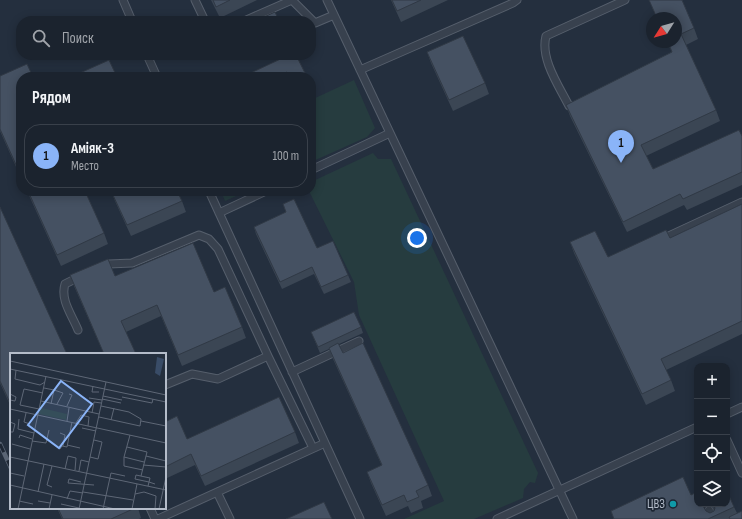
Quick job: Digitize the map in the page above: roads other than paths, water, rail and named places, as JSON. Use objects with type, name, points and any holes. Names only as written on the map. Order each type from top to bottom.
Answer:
[{"type":"lane","points":[[122,0],[130,16]]},
{"type":"lane","points":[[195,0],[203,16]]},
{"type":"lane","points":[[255,16],[292,0],[308,16]]},
{"type":"lane","points":[[327,0],[573,519]]},
{"type":"lane","points":[[360,70],[517,0]]},
{"type":"lane","points":[[568,106],[545,55],[544,44],[546,36],[625,0]]},
{"type":"lane","points":[[316,23],[334,15]]},
{"type":"lane","points":[[149,60],[155,72]]},
{"type":"lane","points":[[316,168],[390,133]]},
{"type":"lane","points":[[211,196],[360,519]]},
{"type":"lane","points":[[219,214],[256,196]]},
{"type":"lane","points":[[652,243],[742,202]]},
{"type":"lane","points":[[97,270],[110,264],[132,263],[200,235],[209,239],[218,249],[313,448]]},
{"type":"lane","points":[[78,330],[63,298],[63,290],[65,284],[84,275]]},
{"type":"lane","points":[[292,372],[359,341]]},
{"type":"lane","points":[[166,385],[192,374],[218,379],[268,356]]},
{"type":"lane","points":[[730,413],[742,407]]},
{"type":"lane","points":[[497,519],[694,428]]},
{"type":"lane","points":[[158,519],[325,443]]},
{"type":"lane","points":[[730,447],[742,473]]},
{"type":"lane","points":[[217,492],[230,519]]},
{"type":"lane","points":[[150,509],[154,519]]},
{"type":"lane","points":[[709,510],[714,519]]},
{"type":"railway","points":[[0,444],[10,466]]},
{"type":"place","name":"Аміяк-3","points":[[621,163]]},
{"type":"place","name":"ЦВЗ","points":[[673,504]]}]
